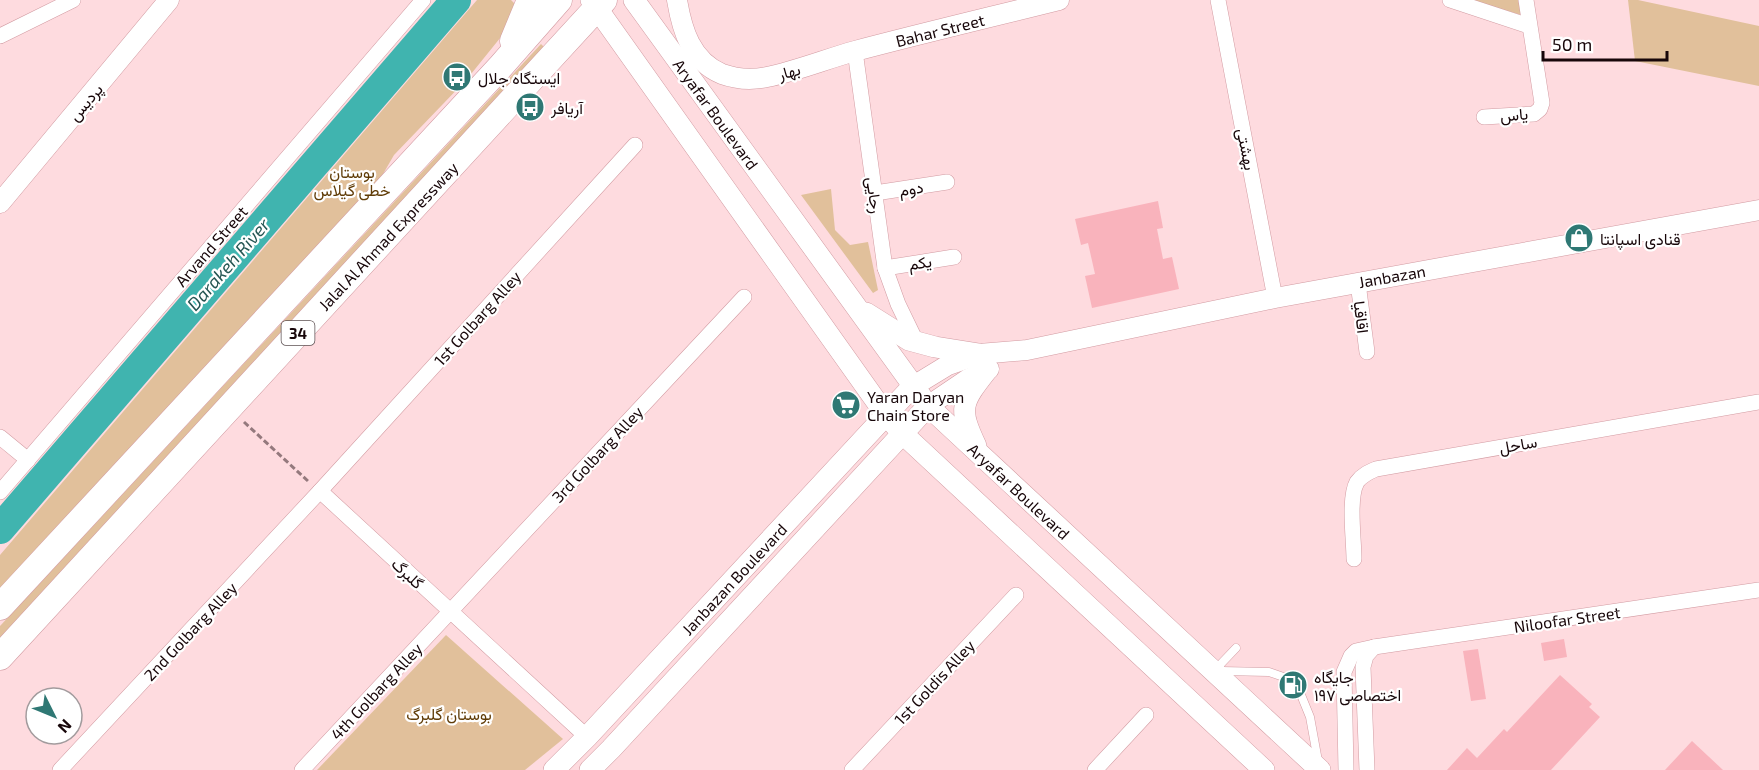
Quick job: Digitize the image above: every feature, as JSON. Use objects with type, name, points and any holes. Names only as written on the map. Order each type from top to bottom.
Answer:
[{"type":"highway","points":[[501,66],[530,0]]},
{"type":"highway","name":"Jalal Al Ahmad Expressway","points":[[0,607],[501,66],[559,0]]},
{"type":"highway","name":"Jalal Al Ahmad Expressway","points":[[0,657],[597,3]]},
{"type":"main road","name":"Aryafar Boulevard","points":[[634,0],[912,387],[928,406],[1320,769]]},
{"type":"main road","points":[[597,3],[886,415],[903,434],[1264,770]]},
{"type":"main road","points":[[856,306],[909,340],[983,362],[968,394],[964,410],[968,427],[980,455]]},
{"type":"main road","name":"Janbazan Boulevard","points":[[554,770],[912,387]]},
{"type":"main road","name":"Janbazan Boulevard","points":[[590,770],[928,406]]},
{"type":"street","points":[[0,36],[73,0]]},
{"type":"street","name":"پردیس","points":[[0,203],[169,0]]},
{"type":"street","name":"Arvand Street","points":[[0,492],[423,0]]},
{"type":"street","name":"بهار","points":[[676,0],[681,26],[688,43],[705,63],[722,74],[741,79],[767,77],[855,51]]},
{"type":"street","name":"Bahar Street","points":[[855,51],[1059,0]]},
{"type":"street","name":"بهشتی","points":[[1218,0],[1275,298]]},
{"type":"street","points":[[1450,0],[1529,26]]},
{"type":"street","name":"یاس","points":[[1484,117],[1534,114],[1540,109],[1542,103],[1526,0]]},
{"type":"street","name":"رجایی","points":[[855,51],[885,268],[913,334]]},
{"type":"street","name":"1st Golbarg Alley","points":[[320,491],[635,145]]},
{"type":"street","name":"دوم","points":[[875,193],[947,182]]},
{"type":"street","name":"Janbazan","points":[[912,387],[948,365],[983,362],[1027,350],[1275,298],[1759,210]]},
{"type":"street","name":"یکم","points":[[885,268],[954,257]]},
{"type":"street","name":"اقاقیا","points":[[1358,283],[1367,352]]},
{"type":"street","name":"3rd Golbarg Alley","points":[[450,611],[744,297]]},
{"type":"street","name":"Janbazan","points":[[928,406],[968,379],[983,362]]},
{"type":"street","name":"ساحل","points":[[1354,559],[1353,500],[1355,486],[1362,477],[1376,469],[1759,402]]},
{"type":"street","points":[[0,438],[28,460]]},
{"type":"street","name":"گلبرگ","points":[[320,491],[587,737]]},
{"type":"street","name":"2nd Golbarg Alley","points":[[60,770],[320,491]]},
{"type":"street","name":"Niloofar Street","points":[[1346,770],[1344,672],[1351,656],[1356,651],[1759,590]]},
{"type":"street","name":"1st Goldis Alley","points":[[852,770],[1016,595]]},
{"type":"street","name":"4th Golbarg Alley","points":[[302,770],[450,611]]},
{"type":"street","points":[[1367,770],[1363,667],[1366,656],[1374,647]]},
{"type":"street","points":[[1095,770],[1146,715]]},
{"type":"lane","points":[[1214,671],[1236,648]]},
{"type":"lane","points":[[1214,671],[1269,672],[1292,680],[1299,690],[1310,717],[1320,769]]},
{"type":"path","points":[[229,408],[320,491]]},
{"type":"green space","name":"بوستان خطی گیلاس","points":[[477,0],[511,0],[522,11],[467,79],[394,155],[372,193],[0,594],[0,555]]},
{"type":"green space","points":[[1472,0],[1519,0],[1521,15]]},
{"type":"green space","points":[[1628,0],[1638,0],[1759,26],[1759,86],[1635,61]]},
{"type":"green space","points":[[541,44],[545,48],[0,642],[0,626]]},
{"type":"green space","points":[[831,189],[835,230],[850,245],[868,242],[878,290],[873,293],[801,195]]},
{"type":"green space","name":"بوستان گلبرگ","points":[[446,635],[563,739],[525,770],[317,770]]},
{"type":"building","points":[[1158,201],[1163,228],[1157,229],[1163,259],[1172,257],[1179,289],[1092,308],[1085,276],[1095,274],[1088,243],[1081,245],[1075,219]]},
{"type":"building","points":[[1564,639],[1567,657],[1544,661],[1541,643]]},
{"type":"building","points":[[1478,649],[1486,699],[1471,701],[1463,651]]},
{"type":"building","points":[[1560,675],[1592,704],[1589,707],[1600,717],[1551,770],[1447,770],[1467,748],[1477,758],[1504,729],[1507,732]]},
{"type":"building","points":[[1692,741],[1723,770],[1665,770]]},
{"type":"waterway","name":"Darakeh River","points":[[0,529],[456,0]]},
{"type":"place","name":"ایستگاه جلال","points":[[457,77]]},
{"type":"place","name":"آریافر","points":[[530,107]]},
{"type":"place","name":"قنادی اسپانتا","points":[[1579,238]]},
{"type":"place","name":"Yaran Daryan Chain Store","points":[[846,405]]},
{"type":"place","name":"جایگاه اختصاصی ۱۹۷","points":[[1293,685]]}]
